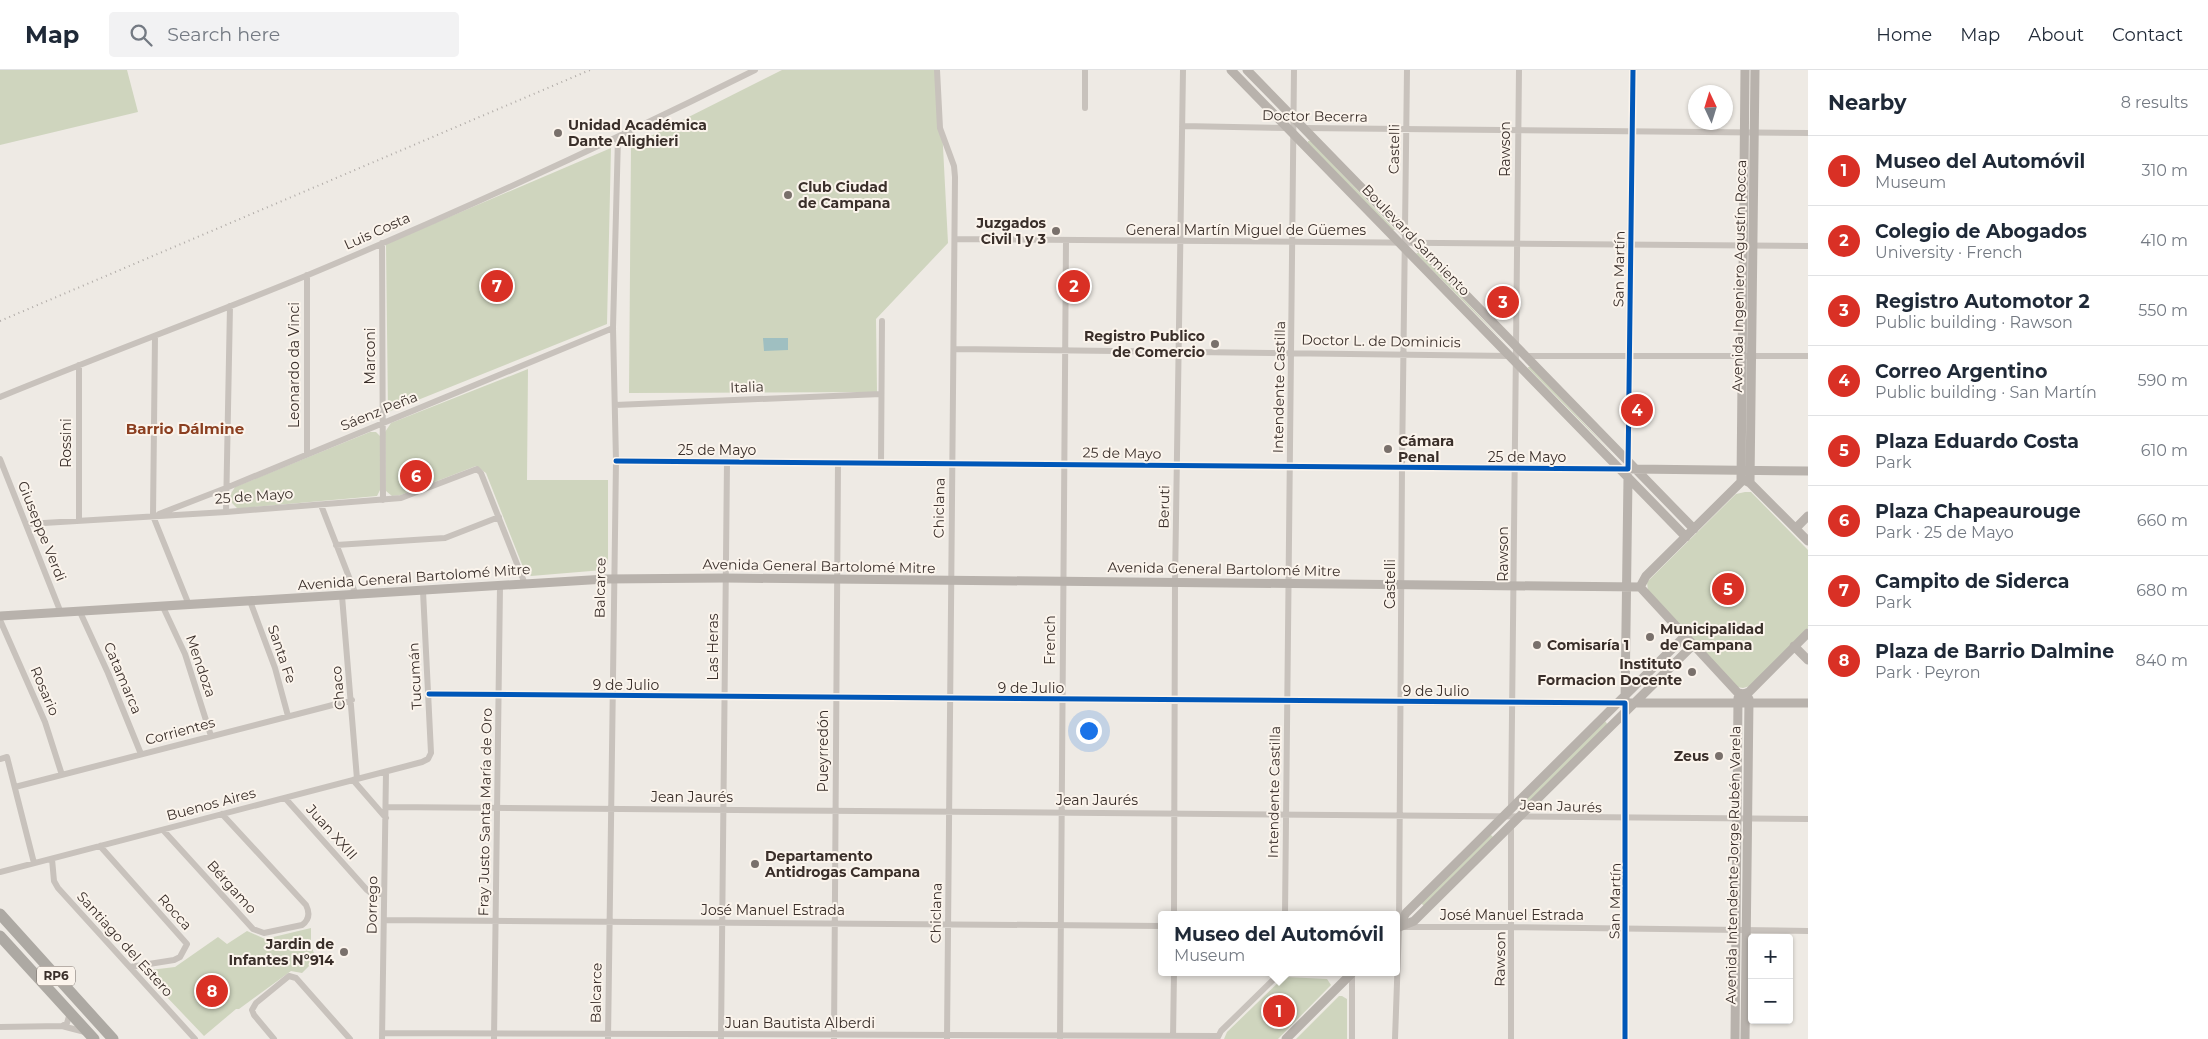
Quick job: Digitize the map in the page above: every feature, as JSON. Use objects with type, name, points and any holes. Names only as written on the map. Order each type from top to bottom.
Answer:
[{"type":"highway","name":"RP6","points":[[0,914],[113,1039]]},
{"type":"highway","name":"RP6","points":[[0,936],[92,1037]]},
{"type":"main road","name":"Boulevard Sarmiento","points":[[1231,70],[1403,245],[1517,355],[1628,469],[1694,529]]},
{"type":"main road","name":"Boulevard Sarmiento","points":[[1247,70],[1416,243],[1517,355]]},
{"type":"main road","name":"Avenida Ingeniero Agustín Rocca","points":[[1745,70],[1743,246],[1747,356],[1746,482]]},
{"type":"main road","name":"Avenida Ingeniero Agustín Rocca","points":[[1747,356],[1753,246],[1755,70]]},
{"type":"main road","name":"Boulevard Sarmiento","points":[[1628,469],[1686,537]]},
{"type":"main road","name":"25 de Mayo","points":[[1628,469],[1808,471]]},
{"type":"main road","name":"San Martín","points":[[1625,703],[1628,587],[1628,469]]},
{"type":"main road","points":[[1806,637],[1794,646],[1749,692],[1744,694],[1738,692],[1640,587],[1646,576],[1746,482],[1807,538]]},
{"type":"main road","points":[[1796,528],[1808,516]]},
{"type":"main road","name":"Avenida General Bartolomé Mitre","points":[[0,618],[613,579],[725,578],[1640,587]]},
{"type":"main road","points":[[1400,927],[1414,921],[1512,816],[1625,703],[1685,636]]},
{"type":"main road","points":[[1625,703],[1694,645]]},
{"type":"main road","points":[[1794,646],[1808,660]]},
{"type":"main road","name":"Avenida Intendente Jorge Rubén Varela","points":[[1735,1039],[1738,692]]},
{"type":"main road","name":"Avenida Intendente Jorge Rubén Varela","points":[[1745,1039],[1749,692]]},
{"type":"main road","name":"9 de Julio","points":[[1625,703],[1808,703]]},
{"type":"main road","points":[[1286,1039],[1349,976]]},
{"type":"street","name":"Luis Costa","points":[[0,397],[79,364],[306,276],[618,137],[755,70]]},
{"type":"street","name":"Chiclana","points":[[937,70],[940,123],[954,166],[955,177],[947,1038]]},
{"type":"street","points":[[1085,70],[1085,108]]},
{"type":"street","name":"Beruti","points":[[1174,911],[1175,582],[1183,70]]},
{"type":"street","name":"Intendente Castilla","points":[[1285,911],[1292,352],[1291,130],[1294,70]]},
{"type":"street","name":"Castelli","points":[[1397,911],[1404,353],[1403,245],[1405,233],[1407,70]]},
{"type":"street","name":"Rawson","points":[[1511,1039],[1519,70]]},
{"type":"street","name":"San Martín","points":[[1628,469],[1633,70]]},
{"type":"street","name":"Doctor Becerra","points":[[1182,126],[1291,130],[1304,128],[1517,132],[1808,133]]},
{"type":"street","name":"Balcarce","points":[[608,1036],[616,461],[613,328],[618,137]]},
{"type":"street","name":"General Martín Miguel de Güemes","points":[[955,239],[1292,242],[1403,245],[1416,243],[1808,246]]},
{"type":"street","name":"French","points":[[1060,1038],[1066,241]]},
{"type":"street","name":"Marconi","points":[[382,243],[383,500]]},
{"type":"street","name":"Leonardo da Vinci","points":[[306,276],[307,454]]},
{"type":"street","points":[[226,512],[230,306]]},
{"type":"street","points":[[880,463],[882,321]]},
{"type":"street","name":"Sáenz Peña","points":[[153,516],[226,488],[613,328]]},
{"type":"street","points":[[155,336],[153,516],[189,605]]},
{"type":"street","name":"Doctor L. de Dominicis","points":[[954,349],[1808,356]]},
{"type":"street","name":"Rossini","points":[[79,364],[79,521]]},
{"type":"street","name":"Italia","points":[[615,405],[881,394]]},
{"type":"street","name":"Giuseppe Verdi","points":[[0,459],[61,613]]},
{"type":"street","name":"25 de Mayo","points":[[616,461],[1628,469]]},
{"type":"street","name":"Las Heras","points":[[721,1037],[727,462]]},
{"type":"street","name":"Pueyrredón","points":[[834,1037],[838,462]]},
{"type":"street","name":"25 de Mayo","points":[[27,524],[383,500],[410,496],[477,469],[481,473],[499,517]]},
{"type":"street","points":[[321,505],[356,595]]},
{"type":"street","points":[[336,545],[444,538],[499,517],[525,584]]},
{"type":"street","name":"Fray Justo Santa María de Oro","points":[[494,1036],[500,586]]},
{"type":"street","name":"Tucumán","points":[[423,590],[431,753],[428,759]]},
{"type":"street","name":"Chaco","points":[[342,596],[352,700],[355,780]]},
{"type":"street","name":"Santa Fe","points":[[250,601],[275,668],[288,716]]},
{"type":"street","name":"Mendoza","points":[[162,607],[185,654],[211,736]]},
{"type":"street","name":"Catamarca","points":[[80,612],[108,673],[141,754]]},
{"type":"street","name":"Rosario","points":[[0,618],[45,722],[62,775]]},
{"type":"street","name":"9 de Julio","points":[[429,694],[1625,703]]},
{"type":"street","name":"Corrientes","points":[[15,787],[352,700]]},
{"type":"street","name":"San Martín","points":[[1625,703],[1625,1039]]},
{"type":"street","points":[[0,759],[7,757],[34,863]]},
{"type":"street","name":"Buenos Aires","points":[[0,872],[386,772],[428,759]]},
{"type":"street","name":"Dorrego","points":[[382,1036],[386,772]]},
{"type":"street","points":[[355,780],[386,818]]},
{"type":"street","name":"Juan XXIII","points":[[285,798],[367,890],[372,894],[384,894]]},
{"type":"street","name":"Jean Jaurés","points":[[386,808],[1808,819]]},
{"type":"street","name":"Bérgamo","points":[[163,830],[258,932],[264,933],[302,925],[309,917],[306,905],[222,814]]},
{"type":"street","name":"Rocca","points":[[100,846],[187,944],[180,956],[174,960],[130,966]]},
{"type":"street","name":"Santiago del Estero","points":[[52,859],[56,885],[194,1039]]},
{"type":"street","name":"José Manuel Estrada","points":[[384,920],[1158,926]]},
{"type":"street","name":"José Manuel Estrada","points":[[1400,928],[1512,927],[1808,931]]},
{"type":"street","points":[[274,1039],[252,1010],[256,1003],[289,976],[296,978],[350,1039]]},
{"type":"street","points":[[1173,1038],[1174,976]]},
{"type":"street","points":[[1217,1038],[1277,976]]},
{"type":"street","points":[[1352,1039],[1353,976]]},
{"type":"street","name":"Castelli","points":[[1395,1039],[1396,976]]},
{"type":"street","points":[[62,1026],[67,1023],[70,1012]]},
{"type":"street","points":[[0,1027],[62,1026],[73,1028],[92,1037]]},
{"type":"street","name":"Juan Bautista Alberdi","points":[[382,1036],[1217,1038]]},
{"type":"green space","points":[[0,70],[127,70],[138,112],[0,145]]},
{"type":"green space","name":"Club Ciudad de Campana","points":[[782,70],[939,70],[948,243],[876,319],[877,392],[629,393],[631,146]]},
{"type":"green space","points":[[1308,141],[1311,141],[1395,230],[1392,230]]},
{"type":"green space","points":[[611,148],[607,324],[388,412],[386,244]]},
{"type":"green space","points":[[1420,253],[1504,342],[1416,254]]},
{"type":"green space","points":[[1531,367],[1615,456],[1528,368]]},
{"type":"green space","points":[[528,369],[527,480],[608,480],[608,563],[603,570],[531,576],[523,567],[486,473],[476,466],[401,495],[392,496],[386,491],[385,432],[391,423]]},
{"type":"green space","points":[[370,432],[376,432],[380,436],[380,490],[377,496],[244,508],[237,508],[232,503],[230,495],[235,487]]},
{"type":"green space","points":[[1751,492],[1808,550],[1808,628],[1750,686],[1743,688],[1737,687],[1648,592],[1647,582],[1736,494]]},
{"type":"green space","points":[[1605,721],[1608,725],[1529,804],[1525,800]]},
{"type":"green space","points":[[1490,834],[1494,838],[1425,907],[1421,903]]},
{"type":"green space","points":[[311,928],[311,945],[316,959],[302,973],[291,971],[239,1009],[236,1009],[204,1036],[142,971],[175,967],[218,937],[227,944],[247,931],[265,939]]},
{"type":"green space","points":[[1286,977],[1327,979],[1331,985],[1278,1039],[1224,1039],[1227,1032]]},
{"type":"green space","points":[[1339,996],[1347,999],[1347,1039],[1296,1039]]},
{"type":"water","points":[[763,338],[788,338],[788,350],[764,351]]},
{"type":"railway","points":[[0,321],[590,70]]},
{"type":"cycle path","points":[[616,461],[1628,469],[1633,70]]},
{"type":"cycle path","points":[[429,694],[1625,703],[1625,1039]]},
{"type":"place","name":"Unidad Académica Dante Alighieri","points":[[558,133]]},
{"type":"place","name":"Club Ciudad de Campana","points":[[788,195]]},
{"type":"place","name":"Juzgados Civil 1 y 3","points":[[1056,231]]},
{"type":"place","name":"Campito de Siderca","points":[[497,286]]},
{"type":"place","name":"Colegio de Abogados","points":[[1074,286]]},
{"type":"place","name":"Registro Automotor 2","points":[[1503,302]]},
{"type":"place","name":"Registro Publico de Comercio","points":[[1215,344]]},
{"type":"place","name":"Correo Argentino","points":[[1637,410]]},
{"type":"place","name":"Cámara Penal","points":[[1388,449]]},
{"type":"place","name":"Plaza Chapeaurouge","points":[[416,476]]},
{"type":"place","name":"Plaza Eduardo Costa","points":[[1728,589]]},
{"type":"place","name":"Municipalidad de Campana","points":[[1650,637]]},
{"type":"place","name":"Comisaría 1","points":[[1537,645]]},
{"type":"place","name":"Instituto Formacion Docente","points":[[1692,672]]},
{"type":"place","name":"Zeus","points":[[1719,756]]},
{"type":"place","name":"Departamento Antidrogas Campana","points":[[755,864]]},
{"type":"place","name":"Jardin de Infantes N°914","points":[[344,952]]},
{"type":"place","name":"Plaza de Barrio Dalmine","points":[[212,991]]},
{"type":"place","name":"Museo del Automóvil","points":[[1279,1011]]},
{"type":"district","name":"Barrio Dálmine","points":[[185,429]]}]
